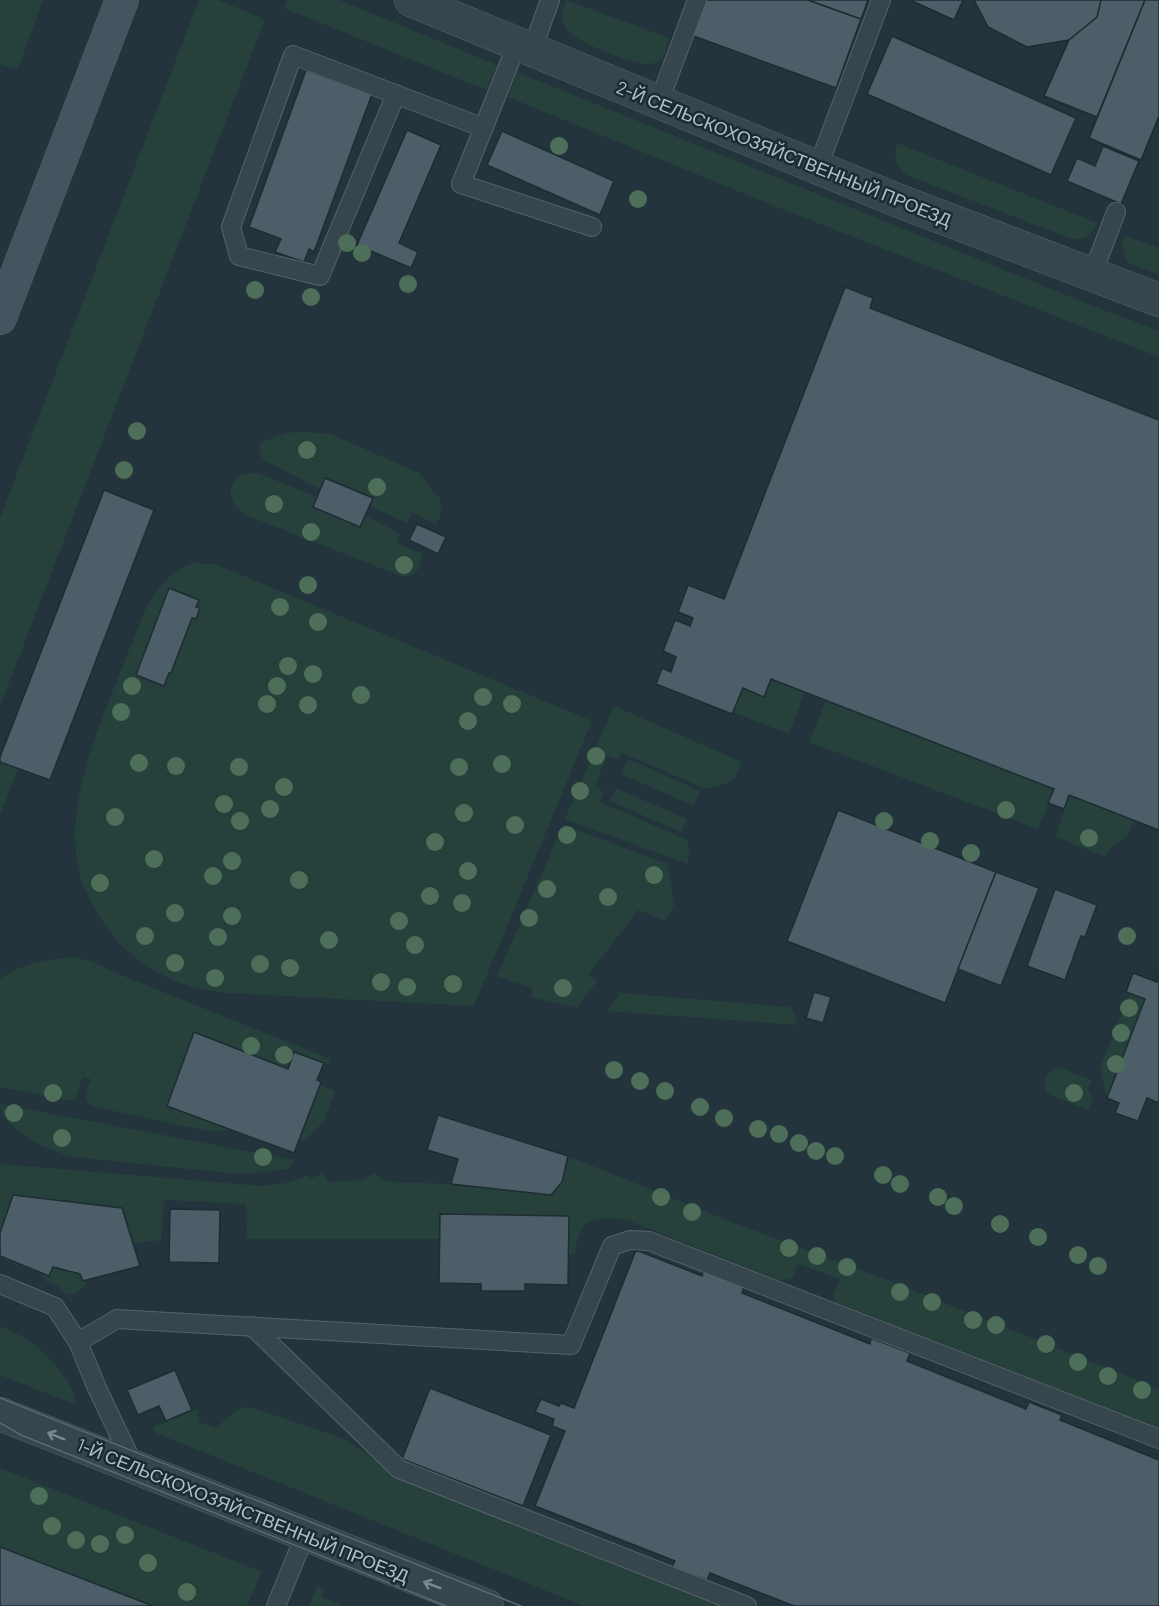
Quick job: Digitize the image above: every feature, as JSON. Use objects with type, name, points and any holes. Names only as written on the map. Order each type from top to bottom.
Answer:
[{"type":"main road","points":[[0,318],[122,0]]},
{"type":"street","name":"2-Й СЕЛЬСКОХОЗЯЙСТВЕННЫЙ ПРОЕЗД","points":[[411,0],[898,201],[1159,300]]},
{"type":"street","name":"1-Й СЕЛЬСКОХОЗЯЙСТВЕННЫЙ ПРОЕЗД","points":[[0,1414],[487,1606]]},
{"type":"lane","points":[[550,0],[484,128],[461,184],[592,227]]},
{"type":"lane","points":[[659,102],[697,0]]},
{"type":"lane","points":[[818,167],[881,0]]},
{"type":"lane","points":[[396,94],[320,276],[240,256],[231,227],[293,55],[396,94],[484,128]]},
{"type":"lane","points":[[1092,275],[1116,212]]},
{"type":"lane","points":[[78,1342],[117,1319],[572,1345],[612,1246],[630,1240],[649,1241],[1159,1439]]},
{"type":"lane","points":[[0,1284],[55,1308],[78,1342],[134,1467]]},
{"type":"lane","points":[[252,1326],[399,1469],[747,1606]]},
{"type":"lane","points":[[276,1606],[305,1535]]},
{"type":"green space","points":[[0,0],[43,0],[18,69],[0,64]]},
{"type":"green space","points":[[199,0],[218,0],[259,17],[264,22],[0,706],[0,518]]},
{"type":"green space","points":[[287,0],[339,0],[497,65],[486,90],[284,8]]},
{"type":"green space","points":[[566,0],[669,38],[664,55],[655,63],[640,63],[618,57],[585,43],[565,27],[563,14]]},
{"type":"green space","points":[[517,72],[1159,331],[1159,357],[767,203],[508,97]]},
{"type":"green space","points":[[897,143],[1097,223],[1088,236],[1072,239],[906,175],[896,161]]},
{"type":"green space","points":[[1124,235],[1159,248],[1159,275],[1126,261],[1122,243]]},
{"type":"green space","points":[[286,433],[331,434],[419,473],[440,499],[440,516],[436,524],[413,513],[407,523],[369,506],[372,498],[326,478],[320,489],[265,461],[261,456],[259,450],[261,442]]},
{"type":"green space","points":[[258,473],[317,497],[313,507],[360,527],[365,515],[400,534],[397,543],[422,554],[417,571],[411,576],[401,576],[242,512],[233,501],[232,484],[240,476]]},
{"type":"green space","points":[[194,563],[213,564],[234,572],[592,721],[474,1006],[227,993],[195,988],[166,977],[142,963],[121,945],[104,924],[84,888],[76,852],[75,828],[82,781],[96,734],[145,610],[165,581]]},
{"type":"green space","points":[[771,679],[805,692],[789,734],[733,712],[743,688],[764,696]]},
{"type":"green space","points":[[826,700],[1054,789],[1038,829],[809,742]]},
{"type":"green space","points":[[614,706],[742,762],[735,777],[728,783],[706,789],[622,753],[618,760],[607,755],[594,787],[604,792],[600,802],[687,840],[688,864],[565,819]]},
{"type":"green space","points":[[628,759],[700,791],[694,806],[621,774]]},
{"type":"green space","points":[[0,762],[18,768],[0,816]]},
{"type":"green space","points":[[616,788],[687,819],[681,832],[610,801]]},
{"type":"green space","points":[[1069,795],[1134,820],[1127,837],[1110,848],[1106,857],[1055,837]]},
{"type":"green space","points":[[563,825],[668,864],[674,905],[665,921],[638,910],[589,974],[597,981],[577,1008],[531,997],[533,988],[497,976]]},
{"type":"green space","points":[[75,957],[93,962],[330,1059],[328,1065],[294,1052],[288,1069],[194,1032],[167,1106],[228,1129],[225,1131],[207,1131],[91,1106],[86,1097],[91,1079],[83,1077],[76,1096],[71,1101],[0,1087],[0,979],[26,966]]},
{"type":"green space","points":[[620,993],[790,1007],[796,1015],[797,1025],[607,1011]]},
{"type":"green space","points":[[1130,993],[1145,999],[1108,1095],[1100,1068]]},
{"type":"green space","points":[[1055,1068],[1092,1080],[1088,1089],[1093,1098],[1088,1110],[1046,1093],[1046,1078]]},
{"type":"green space","points":[[320,1085],[335,1091],[324,1121],[304,1141],[300,1139]]},
{"type":"green space","points":[[0,1104],[294,1160],[288,1169],[257,1173],[228,1173],[74,1157],[48,1149],[25,1136],[5,1117]]},
{"type":"green space","points":[[568,1156],[729,1221],[890,1281],[1159,1389],[1159,1429],[837,1303],[833,1296],[840,1279],[798,1264],[793,1278],[780,1281],[627,1220],[606,1218],[590,1221],[580,1232],[575,1254],[569,1254],[569,1216],[440,1214],[439,1239],[247,1239],[246,1204],[164,1200],[161,1240],[132,1244],[122,1208],[13,1195],[0,1233],[0,1164],[261,1186],[286,1183],[308,1175],[310,1179],[323,1173],[329,1182],[363,1180],[375,1172],[381,1180],[395,1182],[451,1184],[551,1195],[562,1182]]},
{"type":"green space","points":[[0,1256],[49,1276],[53,1267],[80,1274],[83,1281],[88,1280],[78,1292],[65,1294],[57,1285],[45,1281],[40,1274],[0,1258]]},
{"type":"green space","points":[[0,1326],[26,1339],[49,1358],[65,1377],[74,1394],[75,1402],[71,1403],[0,1375]]},
{"type":"green space","points":[[245,1407],[254,1408],[344,1439],[396,1476],[726,1606],[584,1606],[156,1433],[153,1427],[192,1410],[198,1410],[199,1422],[216,1428],[235,1411]]},
{"type":"green space","points":[[0,1468],[262,1572],[247,1606],[153,1606],[0,1547]]},
{"type":"green space","points":[[317,1586],[325,1589],[322,1597],[345,1606],[309,1606]]},
{"type":"building","points":[[704,0],[808,0],[861,19],[836,88],[691,35]]},
{"type":"building","points":[[808,0],[868,0],[861,19]]},
{"type":"building","points":[[910,0],[963,0],[954,20]]},
{"type":"building","points":[[910,0],[963,0],[954,20]]},
{"type":"building","points":[[974,0],[1101,0],[1097,17],[1069,40],[1027,47],[988,27]]},
{"type":"building","points":[[974,0],[1159,0],[1159,116],[1141,160],[1089,138],[1097,117],[1044,96],[1069,40],[1027,47],[988,27]]},
{"type":"building","points":[[1101,0],[1145,0],[1097,117],[1044,96],[1069,40],[1097,17]]},
{"type":"building","points":[[1145,0],[1159,0],[1159,116],[1141,160],[1089,138]]},
{"type":"building","points":[[892,36],[1076,118],[1051,175],[867,94]]},
{"type":"building","points":[[306,70],[372,94],[314,252],[309,249],[304,262],[275,252],[281,239],[249,227]]},
{"type":"building","points":[[407,130],[441,145],[399,243],[418,252],[411,268],[357,245]]},
{"type":"building","points":[[502,131],[614,181],[600,215],[487,165]]},
{"type":"building","points":[[1103,146],[1139,161],[1121,204],[1067,181],[1077,158],[1095,166]]},
{"type":"building","points":[[845,287],[873,298],[870,308],[1159,420],[1159,830],[1069,795],[1064,809],[1048,803],[1054,789],[771,679],[764,697],[743,688],[732,714],[656,684],[662,668],[671,672],[676,657],[663,651],[675,620],[690,626],[693,618],[678,612],[688,585],[724,599]]},
{"type":"building","points":[[325,478],[373,498],[360,527],[313,507]]},
{"type":"building","points":[[104,490],[154,510],[50,780],[0,762],[0,757]]},
{"type":"building","points":[[417,524],[446,537],[438,554],[409,540]]},
{"type":"building","points":[[169,588],[199,600],[196,607],[200,608],[196,619],[192,618],[164,686],[136,675]]},
{"type":"building","points":[[838,810],[996,872],[945,1003],[787,941]]},
{"type":"building","points":[[996,872],[1039,888],[1001,986],[958,969]]},
{"type":"building","points":[[1055,889],[1097,905],[1085,937],[1081,936],[1065,980],[1027,966]]},
{"type":"building","points":[[1133,973],[1157,982],[1159,975],[1159,1103],[1147,1098],[1138,1121],[1115,1113],[1119,1103],[1107,1098],[1145,999],[1126,992]]},
{"type":"building","points":[[814,992],[831,997],[823,1023],[806,1018]]},
{"type":"building","points":[[194,1032],[288,1069],[294,1052],[324,1063],[317,1080],[321,1082],[320,1085],[294,1153],[167,1106]]},
{"type":"building","points":[[438,1115],[568,1156],[562,1182],[551,1195],[451,1184],[458,1159],[427,1150]]},
{"type":"building","points":[[13,1195],[122,1208],[140,1266],[83,1281],[80,1274],[53,1267],[49,1276],[0,1256],[0,1233]]},
{"type":"building","points":[[170,1209],[220,1210],[219,1263],[169,1262]]},
{"type":"building","points":[[440,1214],[569,1216],[568,1285],[525,1284],[525,1291],[481,1291],[481,1284],[439,1283]]},
{"type":"building","points":[[636,1250],[702,1276],[704,1270],[744,1286],[742,1293],[870,1344],[871,1338],[910,1353],[907,1361],[1026,1409],[1029,1402],[1062,1415],[1060,1420],[1159,1460],[1159,1606],[794,1606],[710,1573],[707,1580],[672,1567],[675,1561],[535,1506],[565,1431],[552,1426],[554,1419],[535,1412],[541,1399],[559,1406],[561,1403],[574,1408]]},
{"type":"building","points":[[175,1370],[192,1410],[166,1421],[159,1406],[138,1415],[127,1390]]},
{"type":"building","points":[[430,1388],[551,1435],[523,1506],[402,1459]]},
{"type":"building","points":[[0,1547],[153,1606],[0,1606]]},
{"type":"tram line","points":[[0,1398],[521,1606]]},
{"type":"tram line","points":[[0,1423],[21,1435],[446,1606]]}]
